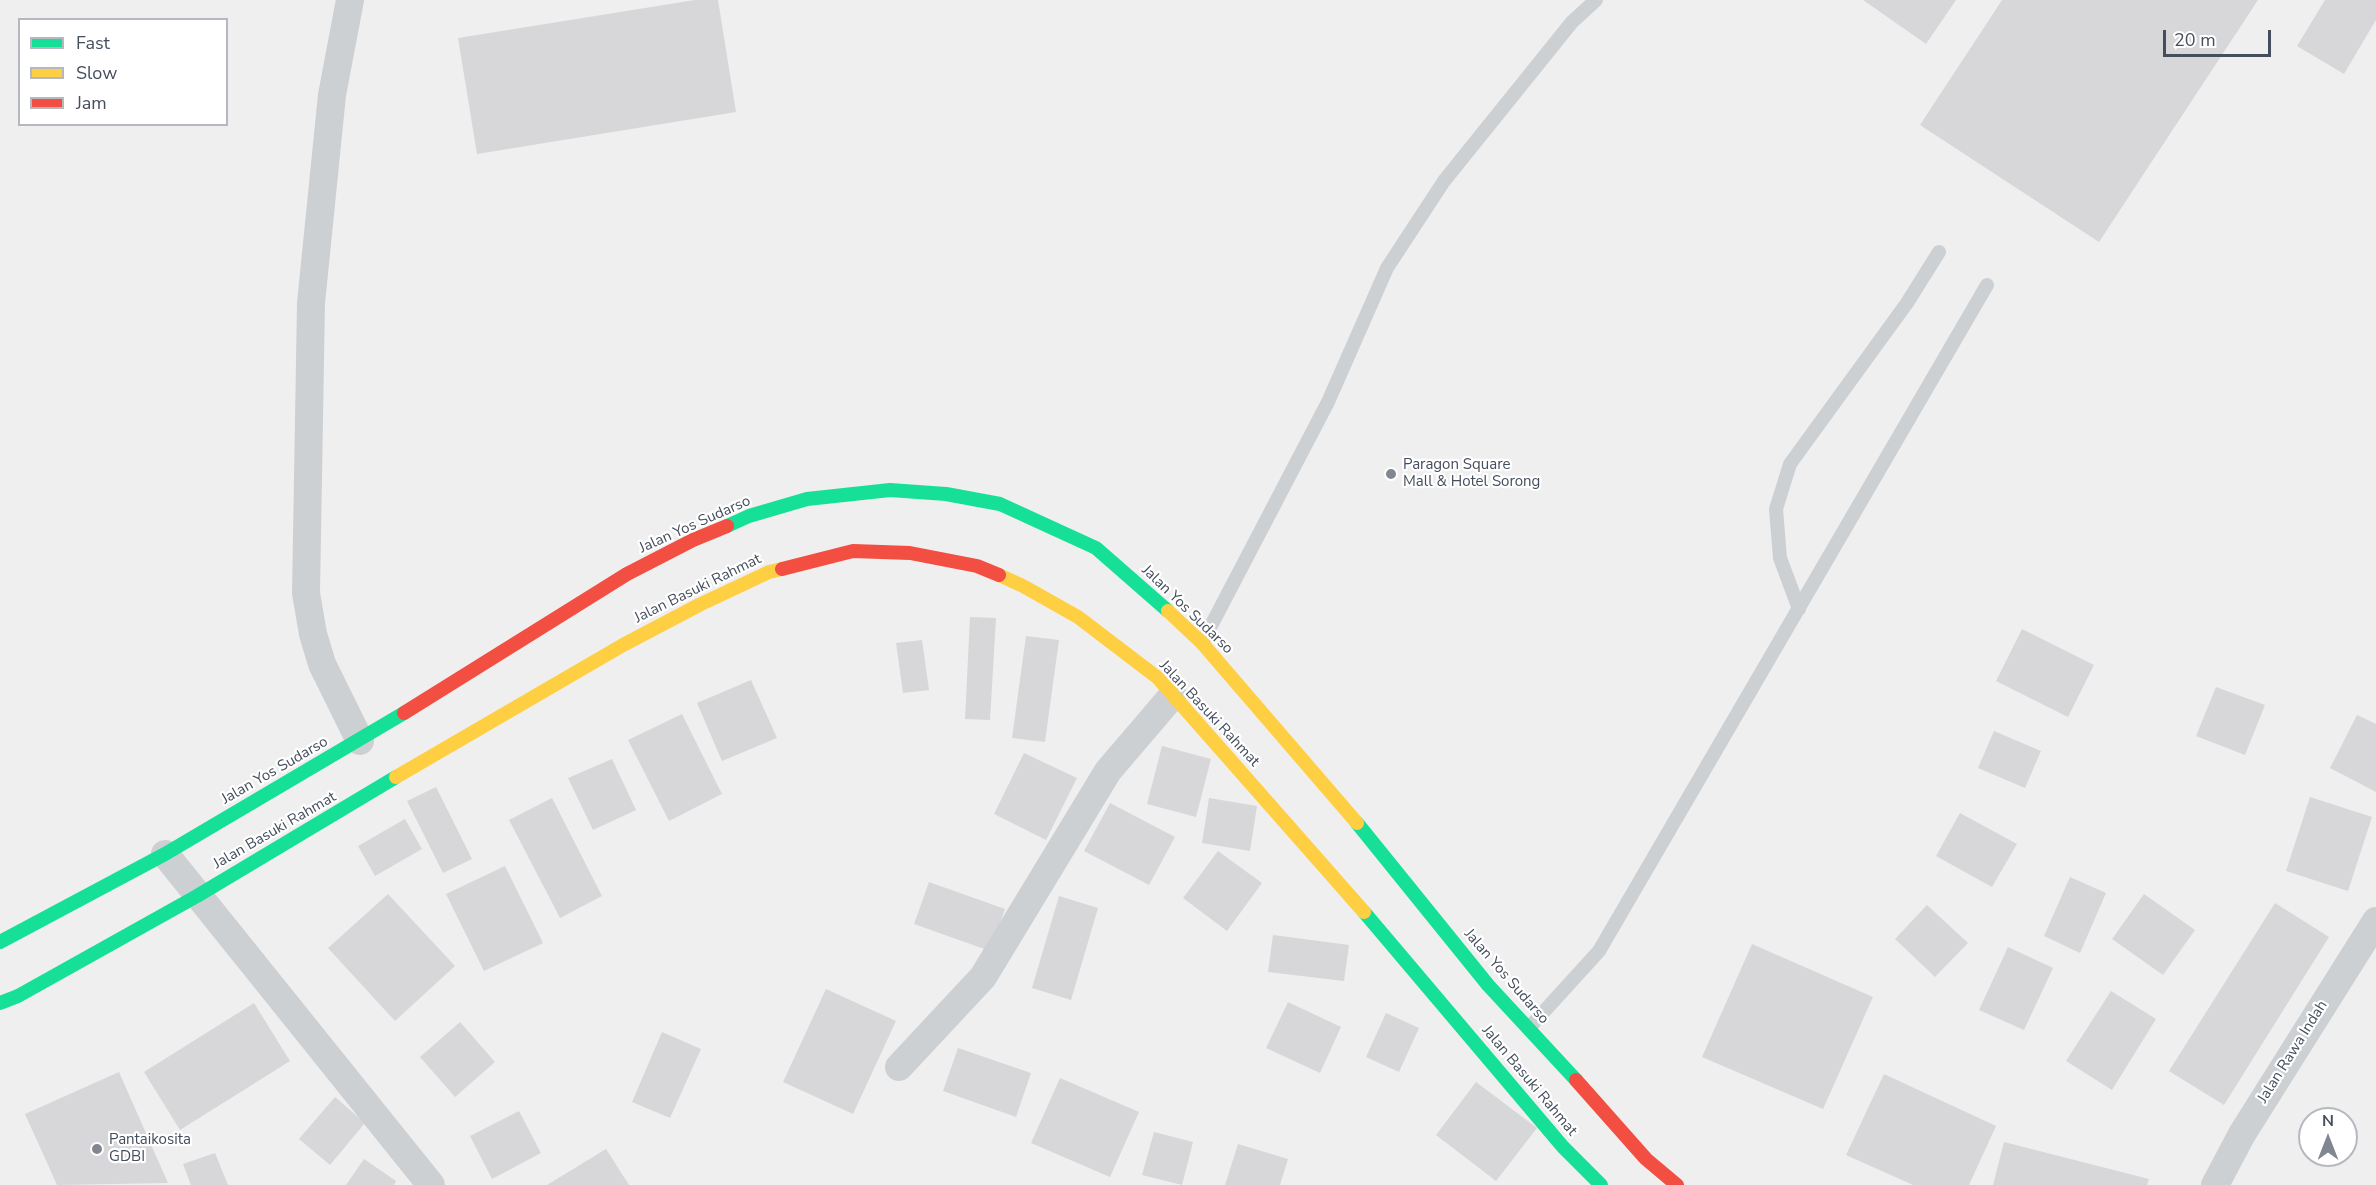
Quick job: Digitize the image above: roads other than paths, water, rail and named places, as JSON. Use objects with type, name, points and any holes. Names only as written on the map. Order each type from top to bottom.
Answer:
[{"type":"highway","name":"Jalan Yos Sudarso","points":[[0,942],[165,854],[360,741],[627,574],[693,540],[749,516],[807,499],[890,490],[946,494],[1000,504],[1096,548],[1202,643],[1366,833],[1488,985],[1646,1159],[1677,1185]]},
{"type":"highway","name":"Jalan Basuki Rahmat","points":[[0,1003],[18,996],[197,896],[486,723],[651,630],[769,572],[854,551],[910,553],[977,566],[1023,586],[1078,617],[1158,678],[1325,866],[1563,1147],[1601,1185]]},
{"type":"street","points":[[350,0],[332,95],[311,303],[306,593],[313,634],[322,664],[360,741]]},
{"type":"street","points":[[899,1067],[983,977],[1108,771],[1173,695]]},
{"type":"street","points":[[165,854],[431,1185]]},
{"type":"street","name":"Jalan Rawa Indah","points":[[2215,1185],[2242,1134],[2376,921]]},
{"type":"lane","points":[[1202,643],[1328,402],[1387,268],[1444,181],[1572,22],[1596,0]]},
{"type":"lane","points":[[1799,609],[1780,558],[1776,509],[1790,464],[1907,303],[1940,252]]},
{"type":"lane","points":[[1529,1028],[1599,951],[1987,285]]},
{"type":"place","name":"Paragon Square Mall & Hotel Sorong","points":[[1391,474]]},
{"type":"place","name":"Pantaikosita GDBI","points":[[97,1149]]}]
